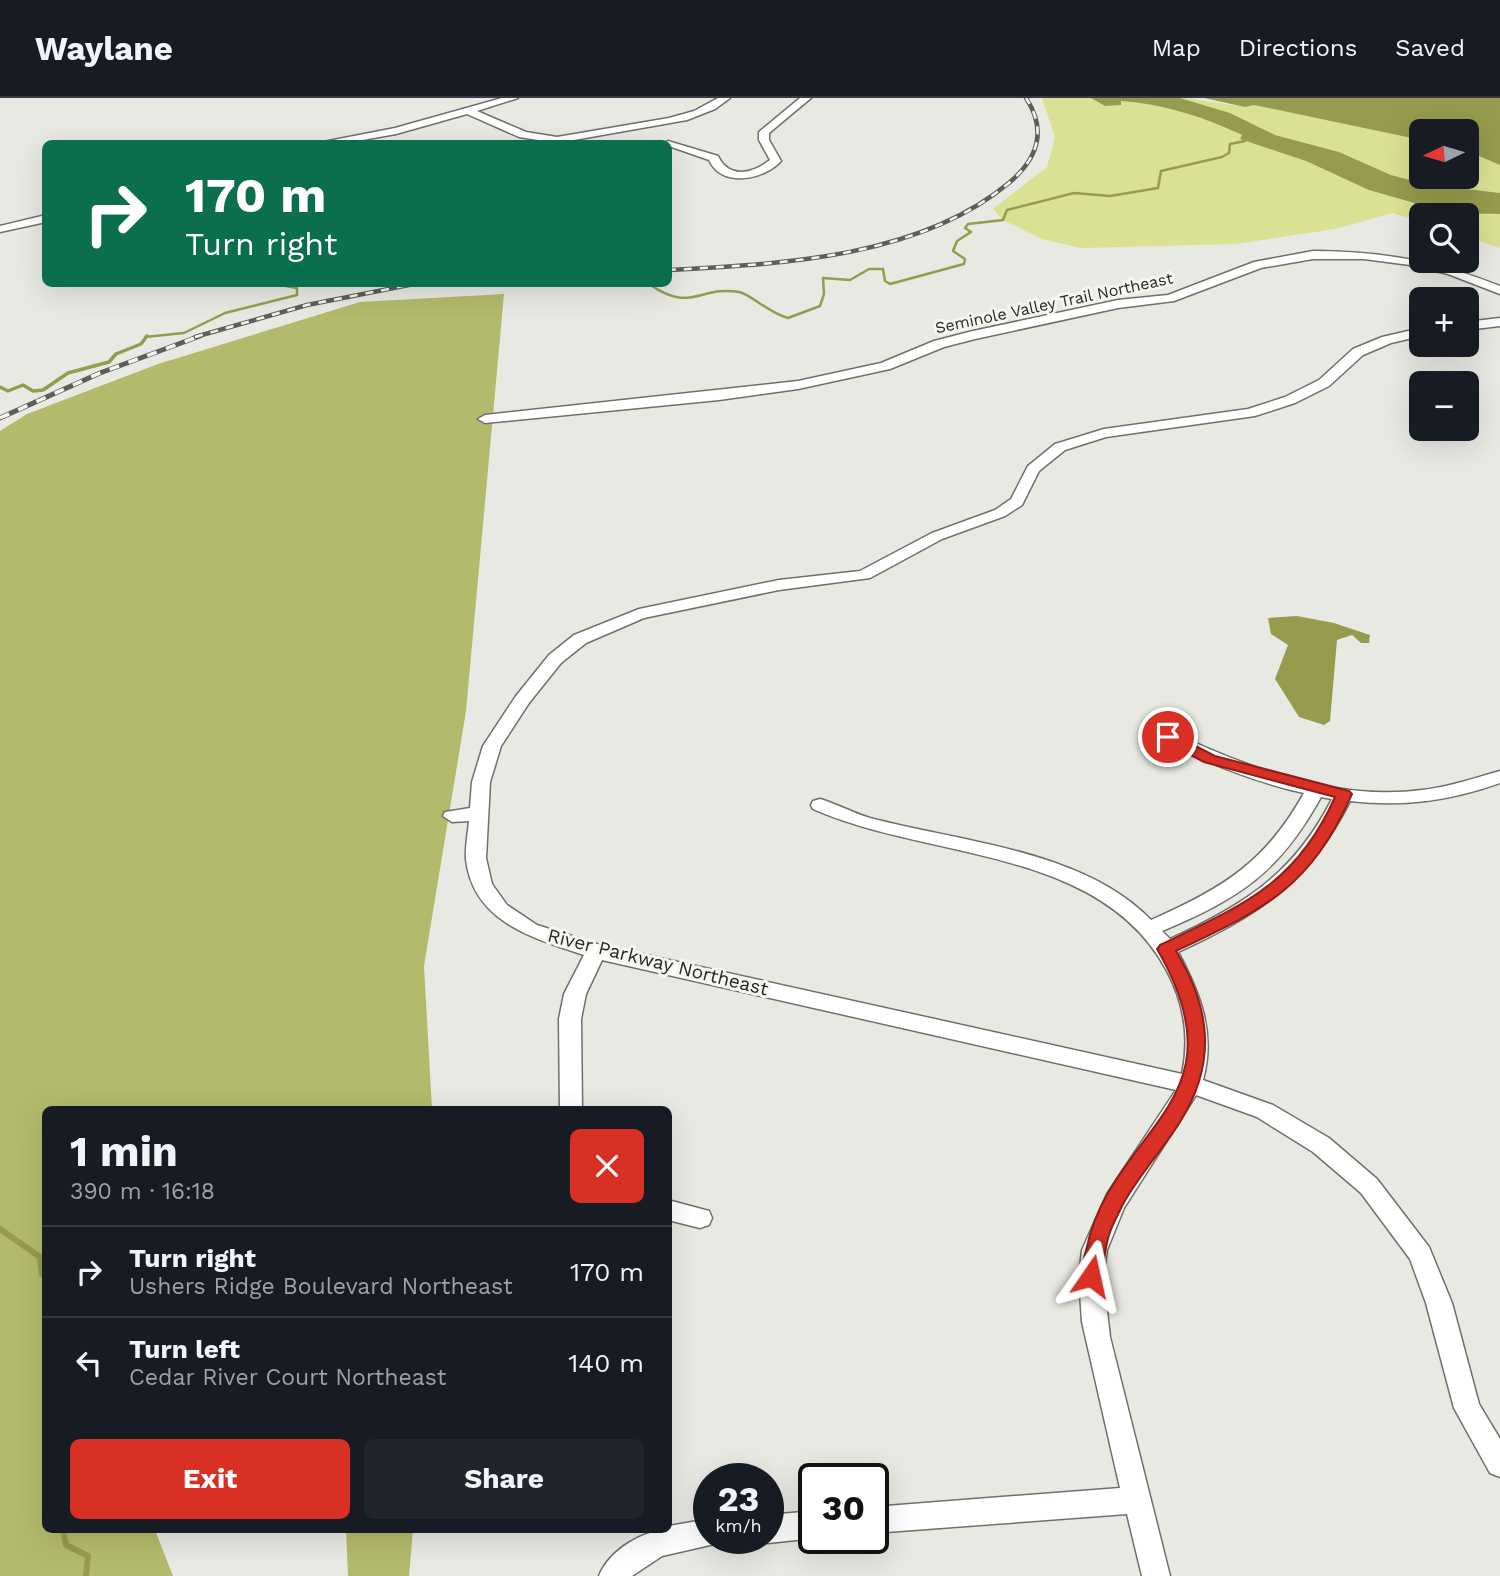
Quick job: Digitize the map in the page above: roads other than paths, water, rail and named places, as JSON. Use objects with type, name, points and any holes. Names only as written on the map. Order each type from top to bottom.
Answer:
[{"type":"street","points":[[342,140],[396,131],[513,98]]},
{"type":"street","points":[[470,112],[522,134],[544,140],[565,140],[610,129],[643,127],[694,114],[725,98]]},
{"type":"street","points":[[672,145],[713,158],[720,170],[727,174],[747,173],[772,166],[776,161],[764,140],[764,132],[806,98]]},
{"type":"street","points":[[643,127],[662,140]]},
{"type":"street","points":[[0,229],[42,219]]},
{"type":"street","name":"Seminole Valley Trail Northeast","points":[[485,419],[719,396],[798,385],[885,366],[939,344],[973,335],[1118,304],[1170,298],[1258,264],[1312,255],[1364,255],[1410,261],[1452,271],[1500,290]]},
{"type":"street","points":[[1479,324],[1500,322]]},
{"type":"street","name":"River Parkway Northeast","points":[[1409,334],[1358,352],[1324,383],[1290,400],[1250,413],[1104,433],[1060,447],[1032,469],[1017,502],[1000,513],[937,536],[864,575],[779,585],[639,614],[580,639],[555,659],[522,699],[492,746],[481,782],[476,858],[482,886],[500,910],[530,930],[596,951],[1190,1084],[1265,1111],[1321,1145],[1369,1186],[1420,1254],[1439,1303],[1467,1408],[1500,1464]]},
{"type":"street","points":[[1168,737],[1210,759],[1316,789],[1377,798],[1453,794],[1500,777]]},
{"type":"street","points":[[1149,929],[1231,891],[1258,871],[1284,845],[1316,789]]},
{"type":"street","points":[[1166,949],[1251,908],[1282,884],[1309,857],[1329,829],[1344,794]]},
{"type":"street","points":[[820,805],[867,824],[1004,853],[1048,866],[1117,901],[1149,929],[1166,949],[1183,977],[1194,1006],[1197,1044],[1190,1084],[1174,1116],[1116,1199],[1099,1235],[1091,1276],[1094,1322],[1156,1576]]},
{"type":"street","points":[[452,817],[478,814]]},
{"type":"street","points":[[571,1106],[570,1019],[575,994],[596,951]]},
{"type":"street","points":[[672,1210],[700,1218]]},
{"type":"street","points":[[889,1519],[1137,1500]]},
{"type":"street","points":[[613,1576],[621,1566],[653,1544],[693,1537]]},
{"type":"waterway","points":[[654,287],[664,293],[686,298],[714,292],[739,292],[788,318],[820,306],[824,294],[823,278],[850,280],[869,269],[883,269],[885,281],[890,284],[964,264],[965,259],[953,251],[957,241],[971,232],[965,228],[968,224],[1003,220],[1007,210],[1074,193],[1110,196],[1158,188],[1161,171],[1222,157],[1229,153],[1230,144],[1245,141],[1248,137]]},
{"type":"waterway","points":[[146,337],[184,333],[225,313],[297,295],[297,288],[292,287]]},
{"type":"waterway","points":[[0,387],[8,391],[23,385],[33,391],[43,390],[68,373],[109,362],[116,354],[141,344],[146,337]]},
{"type":"waterway","points":[[0,1229],[40,1257],[42,1274]]},
{"type":"waterway","points":[[64,1533],[66,1545],[88,1556],[86,1576]]},
{"type":"railway","points":[[672,270],[802,260],[892,242],[934,227],[974,207],[1020,173],[1033,153],[1038,132],[1026,98]]},
{"type":"railway","points":[[195,337],[307,305],[399,287]]},
{"type":"railway","points":[[0,418],[100,373],[200,336]]}]
